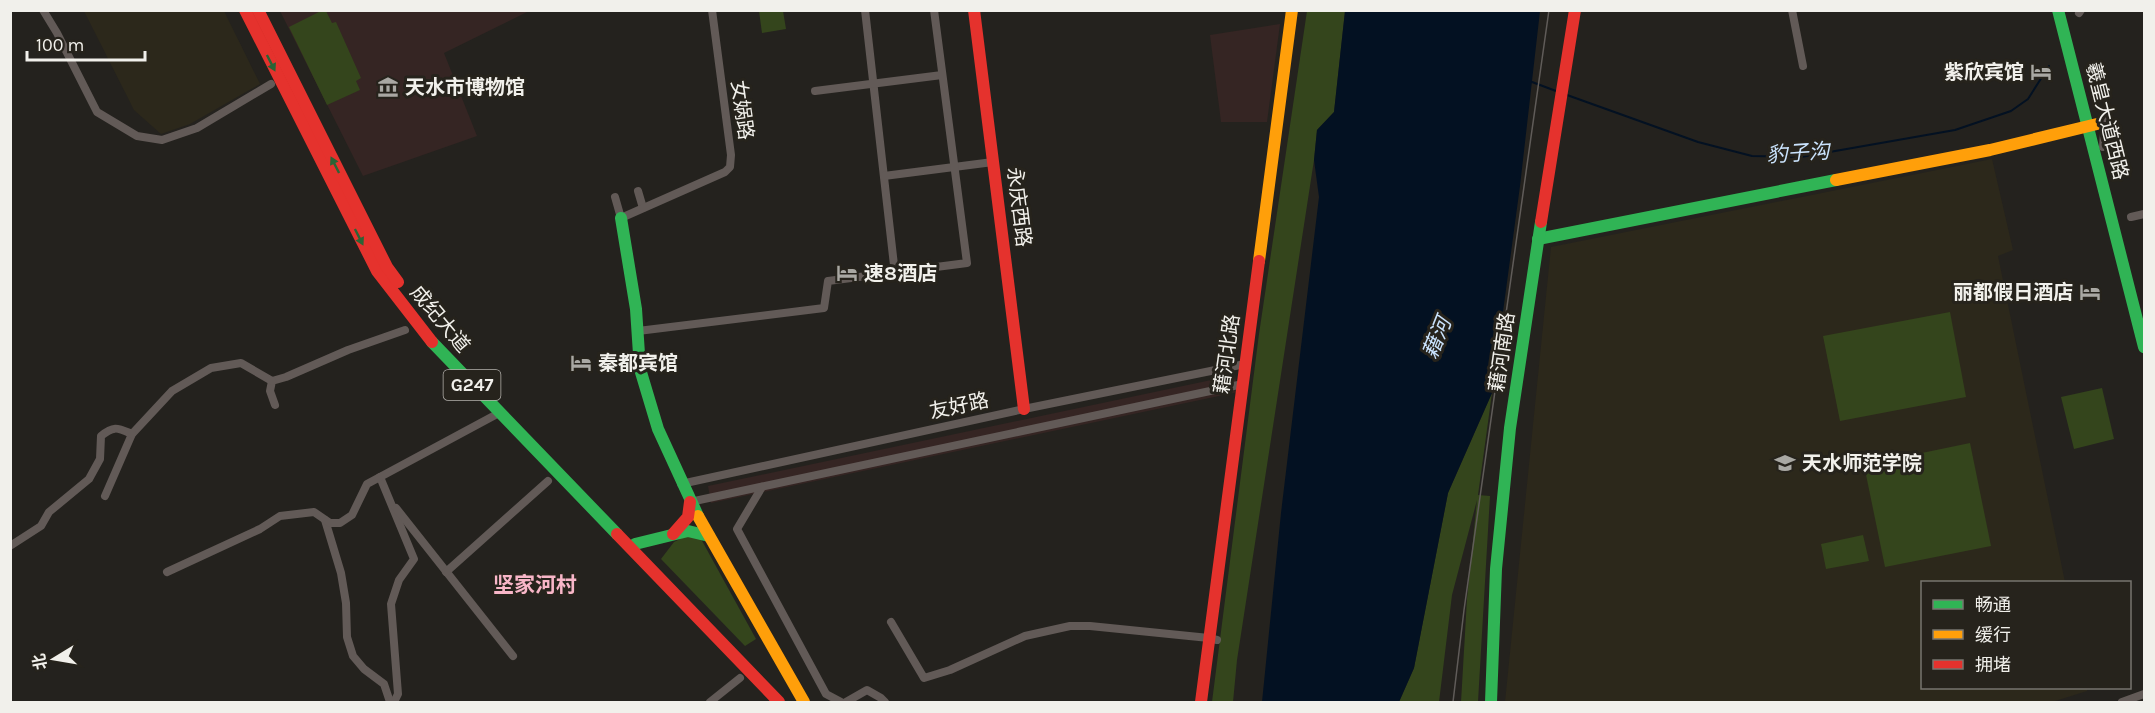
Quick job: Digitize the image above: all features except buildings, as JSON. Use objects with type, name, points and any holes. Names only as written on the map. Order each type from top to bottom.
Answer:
[{"type":"main road","name":"成纪大道","points":[[245,10],[376,271],[439,351],[779,702]]},
{"type":"main road","name":"成纪大道","points":[[258,10],[387,267],[453,351],[635,544],[792,702]]},
{"type":"main road","name":"永庆西路","points":[[974,10],[1024,409]]},
{"type":"main road","name":"藉河北路","points":[[1209,702],[1213,639],[1245,364],[1293,10]]},
{"type":"main road","name":"藉河北路","points":[[1201,702],[1213,639],[1300,10]]},
{"type":"main road","name":"藉河南路","points":[[1491,702],[1496,570],[1508,452],[1538,239],[1575,10]]},
{"type":"main road","name":"羲皇大道西路","points":[[2058,10],[2097,122],[2145,312]]},
{"type":"main road","name":"羲皇大道西路","points":[[2076,11],[2145,347]]},
{"type":"main road","points":[[1538,239],[1990,150],[2097,122]]},
{"type":"main road","points":[[621,218],[638,331],[642,379],[658,429],[690,502],[804,702]]},
{"type":"main road","points":[[673,534],[688,517],[690,502]]},
{"type":"main road","points":[[635,544],[688,531],[709,536]]},
{"type":"street","points":[[43,10],[97,112],[137,136],[162,140],[197,128],[271,84]]},
{"type":"street","name":"女娲路","points":[[621,218],[730,167],[731,155],[712,10]]},
{"type":"street","points":[[865,10],[895,274]]},
{"type":"street","points":[[638,331],[824,308],[828,282],[967,263],[934,10]]},
{"type":"street","points":[[1792,10],[1803,66]]},
{"type":"street","points":[[815,91],[942,75]]},
{"type":"street","points":[[884,176],[993,162]]},
{"type":"street","points":[[638,191],[643,208]]},
{"type":"street","points":[[615,197],[621,218]]},
{"type":"street","points":[[2131,217],[2145,214]]},
{"type":"street","points":[[105,496],[132,434],[172,391],[211,368],[241,363],[272,381],[405,330]]},
{"type":"street","name":"友好路","points":[[681,484],[1024,409],[1245,364]]},
{"type":"street","points":[[272,381],[270,391],[275,405]]},
{"type":"street","name":"友好路","points":[[690,502],[1243,384]]},
{"type":"street","points":[[167,572],[260,529],[280,516],[314,512],[330,523],[340,523],[352,515],[367,484],[499,413]]},
{"type":"street","points":[[10,546],[41,526],[49,512],[89,478],[100,459],[101,436],[109,429],[119,428],[132,434]]},
{"type":"street","points":[[325,520],[341,573],[346,603],[347,637],[352,656],[364,669],[384,684],[392,702],[398,694],[391,604],[399,580],[414,559],[380,477]]},
{"type":"street","points":[[446,572],[548,481]]},
{"type":"street","points":[[762,487],[737,529],[826,694],[843,702],[867,690],[885,702]]},
{"type":"street","points":[[390,501],[513,656]]},
{"type":"street","points":[[891,622],[924,678],[950,670],[1025,636],[1070,626],[1090,626],[1213,639]]},
{"type":"street","points":[[710,702],[740,678]]},
{"type":"street","points":[[2122,702],[2145,694]]},
{"type":"shaded area","points":[[84,11],[224,11],[260,84],[190,124],[161,134],[134,110]]},
{"type":"shaded area","name":"天水市博物馆","points":[[280,11],[529,11],[444,53],[477,136],[363,176]]},
{"type":"shaded area","points":[[1280,24],[1267,122],[1221,122],[1210,35]]},
{"type":"shaded area","name":"天水师范学院","points":[[1992,159],[2013,250],[1998,256],[2065,581],[1921,581],[1921,689],[2087,689],[2087,691],[2052,702],[1505,702],[1551,247]]},
{"type":"shaded area","points":[[1235,375],[1238,392],[711,503],[708,486]]},
{"type":"green space","points":[[323,10],[326,11],[332,23],[336,22],[361,78],[356,81],[360,90],[327,105],[289,27]]},
{"type":"green space","points":[[759,11],[783,11],[786,29],[762,33]]},
{"type":"green space","points":[[1307,11],[1345,11],[1334,112],[1317,130],[1237,660],[1233,702],[1212,702],[1259,334]]},
{"type":"green space","points":[[1950,312],[1966,397],[1840,421],[1823,336]]},
{"type":"green space","points":[[2102,388],[2114,439],[2074,449],[2061,397]]},
{"type":"green space","points":[[1492,393],[1478,495],[1490,496],[1478,702],[1461,702],[1467,599],[1477,500],[1452,595],[1439,702],[1399,702],[1414,668],[1448,493]]},
{"type":"green space","points":[[1970,443],[1991,546],[1885,567],[1864,465]]},
{"type":"green space","points":[[1863,535],[1869,561],[1826,569],[1821,544]]},
{"type":"green space","points":[[686,536],[701,539],[756,639],[745,646],[661,559],[674,542]]},
{"type":"water","name":"藉河","points":[[1345,11],[1540,11],[1520,186],[1492,393],[1448,493],[1414,668],[1399,702],[1262,702],[1281,513],[1319,197],[1314,160],[1317,130],[1334,112]]},
{"type":"waterway","name":"豹子沟","points":[[1567,95],[1698,142],[1752,156],[1801,157],[1955,130],[2011,111],[2028,99],[2049,66]]},
{"type":"waterway","name":"豹子沟","points":[[1532,82],[1556,91]]},
{"type":"tram line","points":[[1453,702],[1549,10]]},
{"type":"traffic: fast","points":[[2058,10],[2144,347]]},
{"type":"traffic: fast","points":[[1538,239],[1836,180]]},
{"type":"traffic: fast","points":[[621,218],[636,309],[640,369],[658,429],[698,516]]},
{"type":"traffic: fast","points":[[1491,702],[1496,569],[1510,428],[1541,222]]},
{"type":"traffic: fast","points":[[432,342],[617,534]]},
{"type":"traffic: fast","points":[[635,544],[688,531],[709,536]]},
{"type":"traffic: slow","points":[[1259,261],[1292,10]]},
{"type":"traffic: slow","points":[[1836,180],[1990,150],[2097,124]]},
{"type":"traffic: slow","points":[[698,516],[804,702]]},
{"type":"traffic: jam","points":[[245,10],[377,271],[432,342]]},
{"type":"traffic: jam","points":[[258,10],[387,267],[398,282]]},
{"type":"traffic: jam","points":[[974,10],[1024,409]]},
{"type":"traffic: jam","points":[[1541,222],[1575,10]]},
{"type":"traffic: jam","points":[[1201,702],[1259,261]]},
{"type":"traffic: jam","points":[[673,534],[688,517],[690,502]]},
{"type":"traffic: jam","points":[[617,534],[779,702]]},
{"type":"place","name":"紫欣宾馆","points":[[2041,72]]},
{"type":"place","name":"天水市博物馆","points":[[388,87]]},
{"type":"place","name":"速8酒店","points":[[847,273]]},
{"type":"place","name":"丽都假日酒店","points":[[2090,292]]},
{"type":"place","name":"秦都宾馆","points":[[581,363]]},
{"type":"place","name":"天水师范学院","points":[[1785,463]]},
{"type":"district","name":"坚家河村","points":[[535,585]]}]
